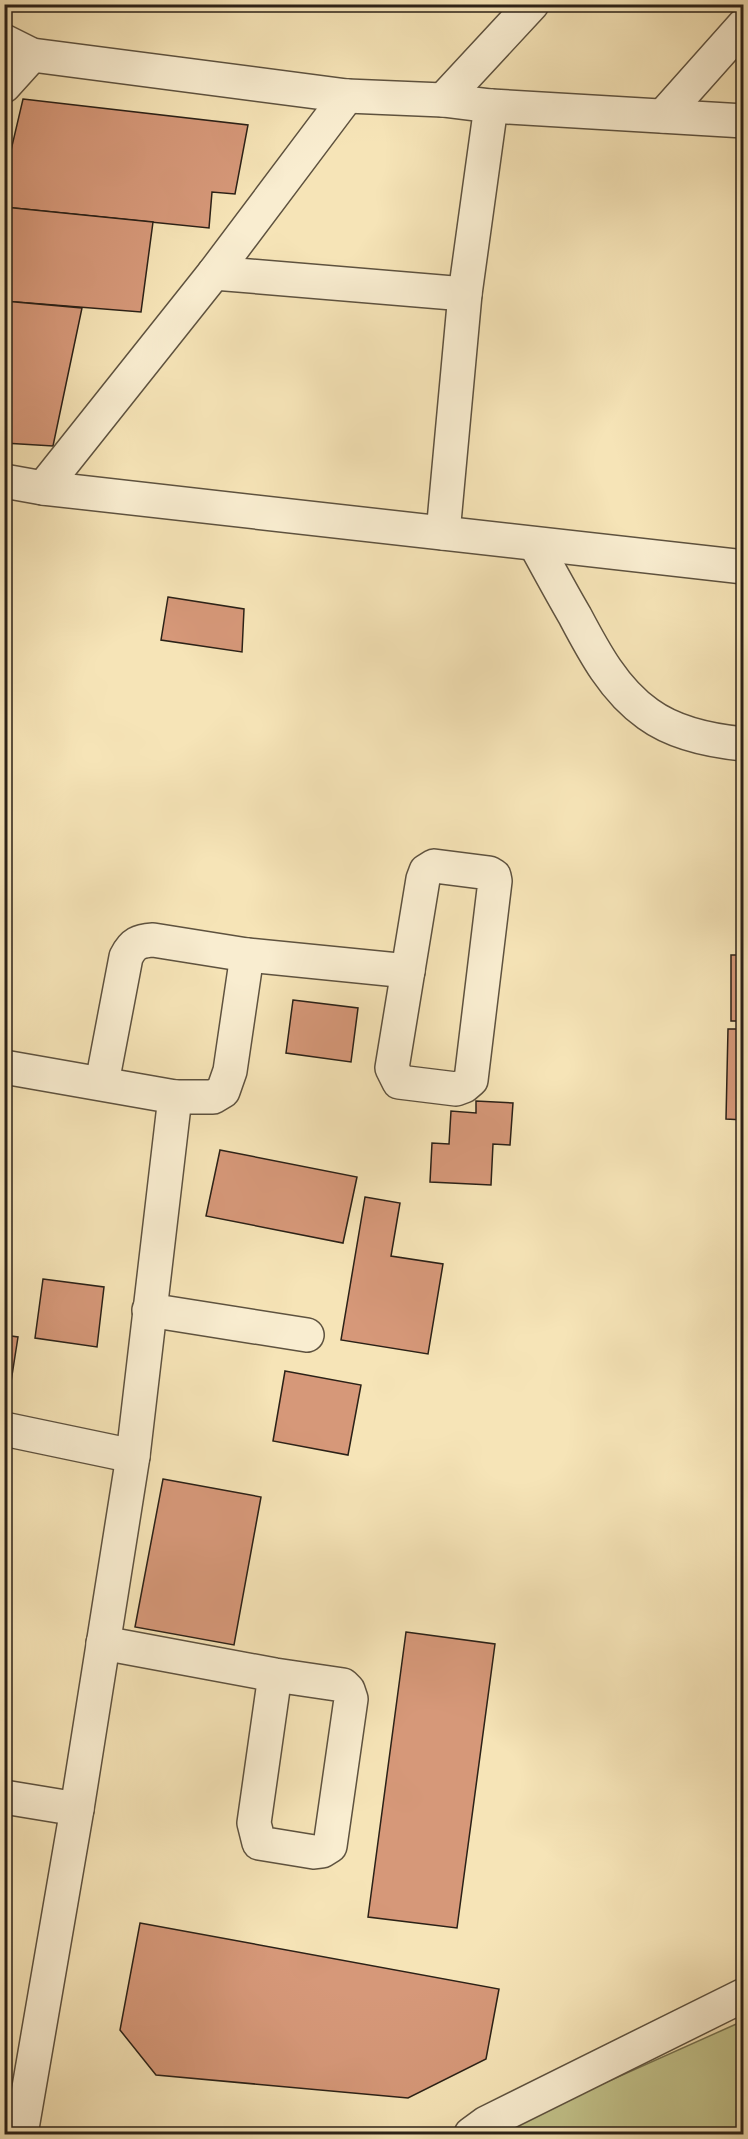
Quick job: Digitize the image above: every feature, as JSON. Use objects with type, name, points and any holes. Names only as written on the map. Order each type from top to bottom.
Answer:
[{"type":"street","points":[[443,100],[532,4]]},
{"type":"street","points":[[663,116],[744,25]]},
{"type":"street","points":[[4,86],[18,48],[347,96],[443,100],[491,106],[744,122]]},
{"type":"street","points":[[43,488],[214,273],[347,96]]},
{"type":"street","points":[[443,533],[465,294],[491,106]]},
{"type":"street","points":[[214,273],[465,294]]},
{"type":"street","points":[[4,481],[43,488],[744,567]]},
{"type":"street","points":[[535,544],[602,665],[630,699],[649,715],[676,728],[723,742],[744,744]]},
{"type":"street","points":[[434,866],[489,873],[494,876],[471,1080],[464,1086],[456,1089],[399,1082],[396,1077],[392,1068],[408,971],[426,871],[434,866]]},
{"type":"street","points":[[102,1083],[126,957],[131,947],[139,941],[153,940],[247,955],[408,971]]},
{"type":"street","points":[[4,1067],[175,1096],[213,1097],[223,1091],[230,1071],[247,955]]},
{"type":"street","points":[[21,2134],[77,1809],[133,1456],[175,1096]]},
{"type":"street","points":[[149,1310],[307,1335]]},
{"type":"street","points":[[4,1429],[133,1456]]},
{"type":"street","points":[[103,1643],[275,1675],[343,1685],[348,1690],[351,1699],[330,1846],[321,1851],[259,1844],[256,1834],[254,1823],[275,1675]]},
{"type":"street","points":[[4,1797],[77,1809]]},
{"type":"street","points":[[471,2134],[486,2123],[744,1995]]},
{"type":"green space","points":[[743,2021],[743,2134],[499,2134],[495,2132]]},
{"type":"building","points":[[23,99],[248,125],[235,194],[212,192],[209,228],[4,207],[4,180]]},
{"type":"building","points":[[4,207],[153,222],[141,312],[4,301]]},
{"type":"building","points":[[4,301],[82,308],[53,446],[4,443]]},
{"type":"building","points":[[168,597],[244,609],[242,652],[161,640]]},
{"type":"building","points":[[731,955],[744,955],[744,1021],[731,1021]]},
{"type":"building","points":[[293,1000],[358,1008],[351,1062],[286,1053]]},
{"type":"building","points":[[728,1029],[744,1029],[744,1120],[726,1119]]},
{"type":"building","points":[[476,1101],[513,1103],[510,1145],[493,1144],[491,1185],[430,1182],[432,1143],[449,1144],[451,1111],[476,1113]]},
{"type":"building","points":[[220,1150],[357,1177],[343,1243],[206,1216]]},
{"type":"building","points":[[365,1197],[400,1203],[391,1256],[443,1264],[428,1354],[341,1340]]},
{"type":"building","points":[[43,1279],[104,1287],[97,1347],[35,1338]]},
{"type":"building","points":[[4,1335],[18,1337],[8,1401],[4,1401]]},
{"type":"building","points":[[285,1371],[361,1385],[348,1455],[273,1441]]},
{"type":"building","points":[[163,1479],[261,1497],[234,1645],[135,1627]]},
{"type":"building","points":[[406,1632],[495,1644],[457,1928],[368,1917]]},
{"type":"building","points":[[140,1923],[499,1989],[486,2059],[408,2098],[156,2075],[120,2030]]}]
